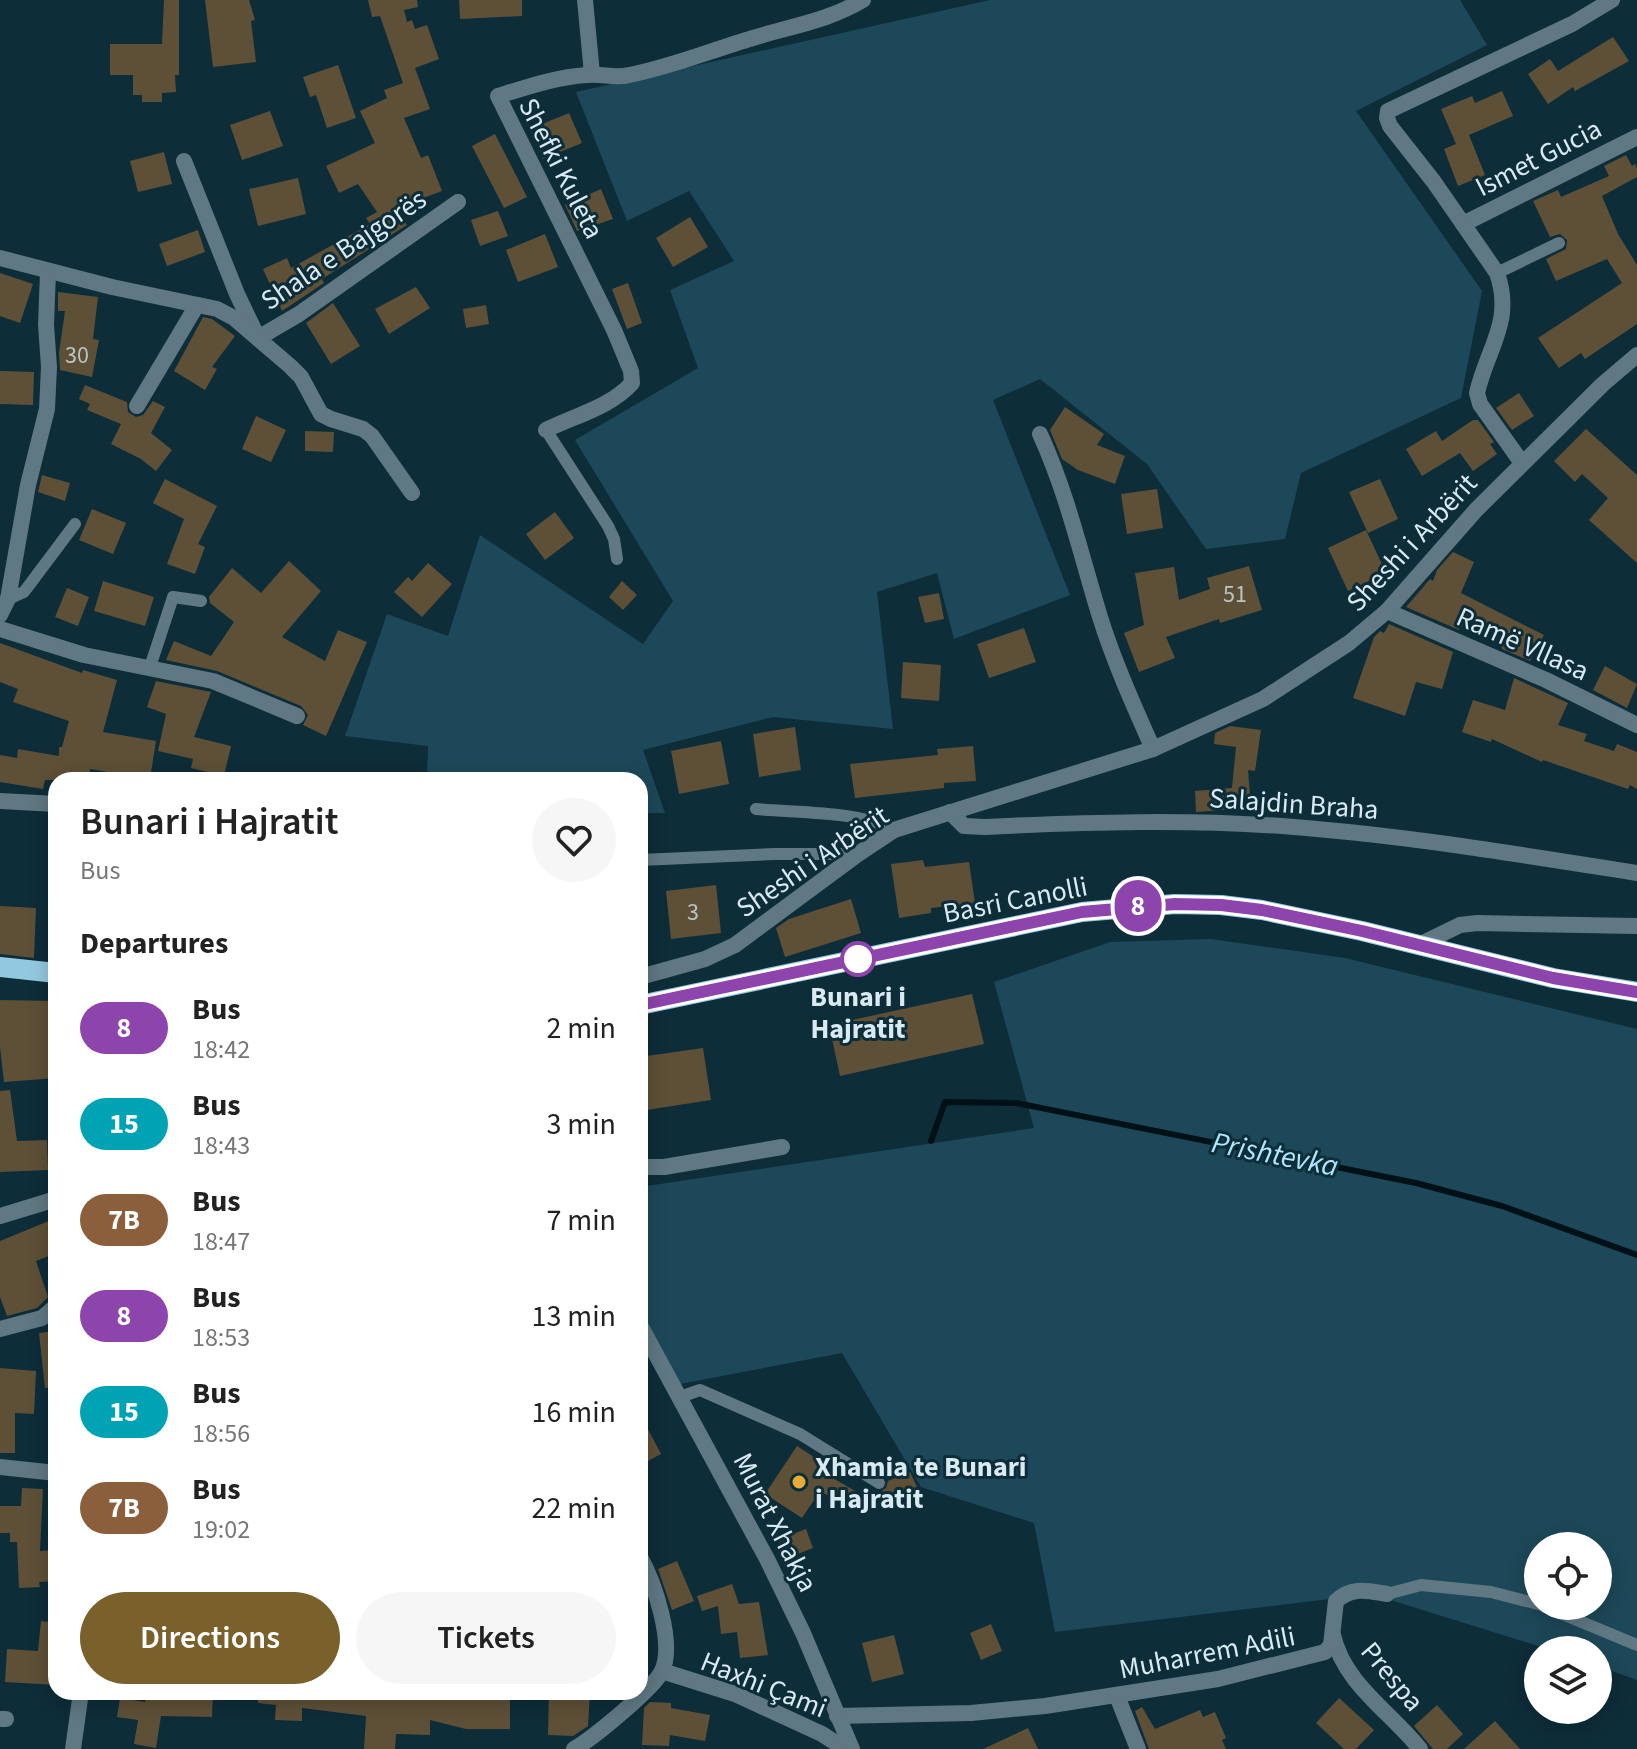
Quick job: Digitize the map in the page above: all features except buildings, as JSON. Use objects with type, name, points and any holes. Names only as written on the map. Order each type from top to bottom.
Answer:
[{"type":"main road","name":"Basri Canolli","points":[[648,1003],[1028,923],[1127,907],[1175,904],[1248,908],[1553,978],[1637,992]]},
{"type":"main road","points":[[0,967],[48,972]]},
{"type":"street","points":[[585,0],[592,74]]},
{"type":"street","name":"Shefki Kuleta","points":[[546,430],[624,392],[632,383],[631,371],[614,330],[498,96],[548,80],[592,74],[612,78],[653,69],[766,33],[811,23],[863,0]]},
{"type":"street","name":"Ismet Gucia","points":[[1522,463],[1480,404],[1477,393],[1501,325],[1504,306],[1497,273],[1434,182],[1390,126],[1388,111],[1572,24],[1612,0]]},
{"type":"street","name":"Ismet Gucia","points":[[1463,224],[1637,137]]},
{"type":"street","name":"Shala e Bajgorës","points":[[184,161],[237,294],[258,338]]},
{"type":"street","name":"Shala e Bajgorës","points":[[258,338],[299,314],[458,202]]},
{"type":"street","name":"Shala e Bajgorës","points":[[0,258],[48,272],[197,305],[234,318],[301,377],[321,414],[363,429],[372,436],[412,493]]},
{"type":"street","points":[[4,607],[28,485],[47,409],[48,272]]},
{"type":"street","points":[[137,406],[197,305]]},
{"type":"street","name":"Sheshi i Arbërit","points":[[648,975],[705,959],[735,945],[894,830],[1153,749],[1263,699],[1349,643],[1387,611],[1476,510],[1637,355]]},
{"type":"street","points":[[1040,434],[1069,509],[1100,619],[1153,749]]},
{"type":"street","name":"Ramë Vllasa","points":[[1387,611],[1533,674],[1637,725]]},
{"type":"street","points":[[0,629],[84,655],[213,681],[297,716]]},
{"type":"street","points":[[0,801],[48,804]]},
{"type":"street","name":"Salajdin Braha","points":[[950,812],[964,826],[985,827],[1115,821],[1292,827],[1390,836],[1637,873]]},
{"type":"street","points":[[1419,945],[1460,925],[1477,923],[1637,926]]},
{"type":"street","points":[[648,1167],[782,1147]]},
{"type":"street","points":[[0,1216],[48,1201]]},
{"type":"street","points":[[0,1329],[42,1318],[48,1313]]},
{"type":"street","name":"Murat Xhakja","points":[[648,1339],[767,1559],[803,1633],[852,1749]]},
{"type":"street","points":[[0,1467],[48,1472]]},
{"type":"street","points":[[648,1572],[659,1603],[665,1649],[662,1671],[648,1687]]},
{"type":"street","name":"Muharrem Adili","points":[[837,1716],[971,1713],[1045,1706],[1218,1679],[1325,1652],[1331,1645],[1336,1601],[1343,1594],[1363,1590],[1387,1594]]},
{"type":"street","points":[[648,1602],[659,1603]]},
{"type":"street","name":"Prespa","points":[[1333,1633],[1344,1663],[1356,1681],[1403,1727],[1420,1749]]},
{"type":"street","name":"Haxhi Çami","points":[[662,1671],[735,1694],[822,1734],[845,1749]]},
{"type":"street","points":[[1117,1696],[1138,1749]]},
{"type":"street","points":[[73,1749],[80,1700]]},
{"type":"street","points":[[574,1749],[592,1738],[635,1700]]},
{"type":"lane","points":[[1497,273],[1559,243]]},
{"type":"lane","name":"Shefki Kuleta","points":[[546,430],[608,526],[617,559]]},
{"type":"lane","points":[[4,607],[24,592],[75,524]]},
{"type":"lane","points":[[150,667],[173,597],[201,601]]},
{"type":"lane","points":[[756,809],[881,822],[894,830]]},
{"type":"lane","points":[[648,860],[858,854]]},
{"type":"lane","points":[[680,1397],[700,1390],[800,1434],[879,1483]]},
{"type":"lane","name":"Muharrem Adili","points":[[1387,1594],[1421,1585],[1491,1592],[1524,1601]]},
{"type":"lane","name":"Muharrem Adili","points":[[1576,1620],[1637,1645]]},
{"type":"shaded area","points":[[990,0],[1460,0],[1487,45],[1356,111],[1482,291],[1461,398],[1301,473],[1285,539],[1206,549],[1147,464],[1040,379],[993,400],[1070,595],[954,639],[937,573],[877,592],[893,729],[773,717],[643,750],[665,813],[648,813],[648,772],[427,772],[428,746],[345,736],[387,614],[448,636],[480,535],[643,644],[673,601],[575,440],[698,368],[670,290],[734,261],[689,191],[627,221],[576,92]]},
{"type":"shaded area","points":[[1211,939],[1345,958],[1637,1029],[1637,1680],[1612,1671],[1612,1636],[1524,1636],[1524,1642],[1371,1594],[1055,1632],[1034,1523],[921,1487],[842,1353],[680,1384],[648,1330],[648,1186],[1034,1128],[994,982],[1110,942]]},
{"type":"waterway","name":"Prishtevka","points":[[931,1141],[945,1102],[1016,1103],[1416,1183],[1502,1206],[1637,1255]]},
{"type":"bus line","name":"8","points":[[648,1003],[1082,912],[1175,904],[1262,910],[1553,978],[1637,992]]},
{"type":"place","name":"Bunari i Hajratit","points":[[858,959]]},
{"type":"place","name":"Xhamia te Bunari i Hajratit","points":[[799,1482]]}]
